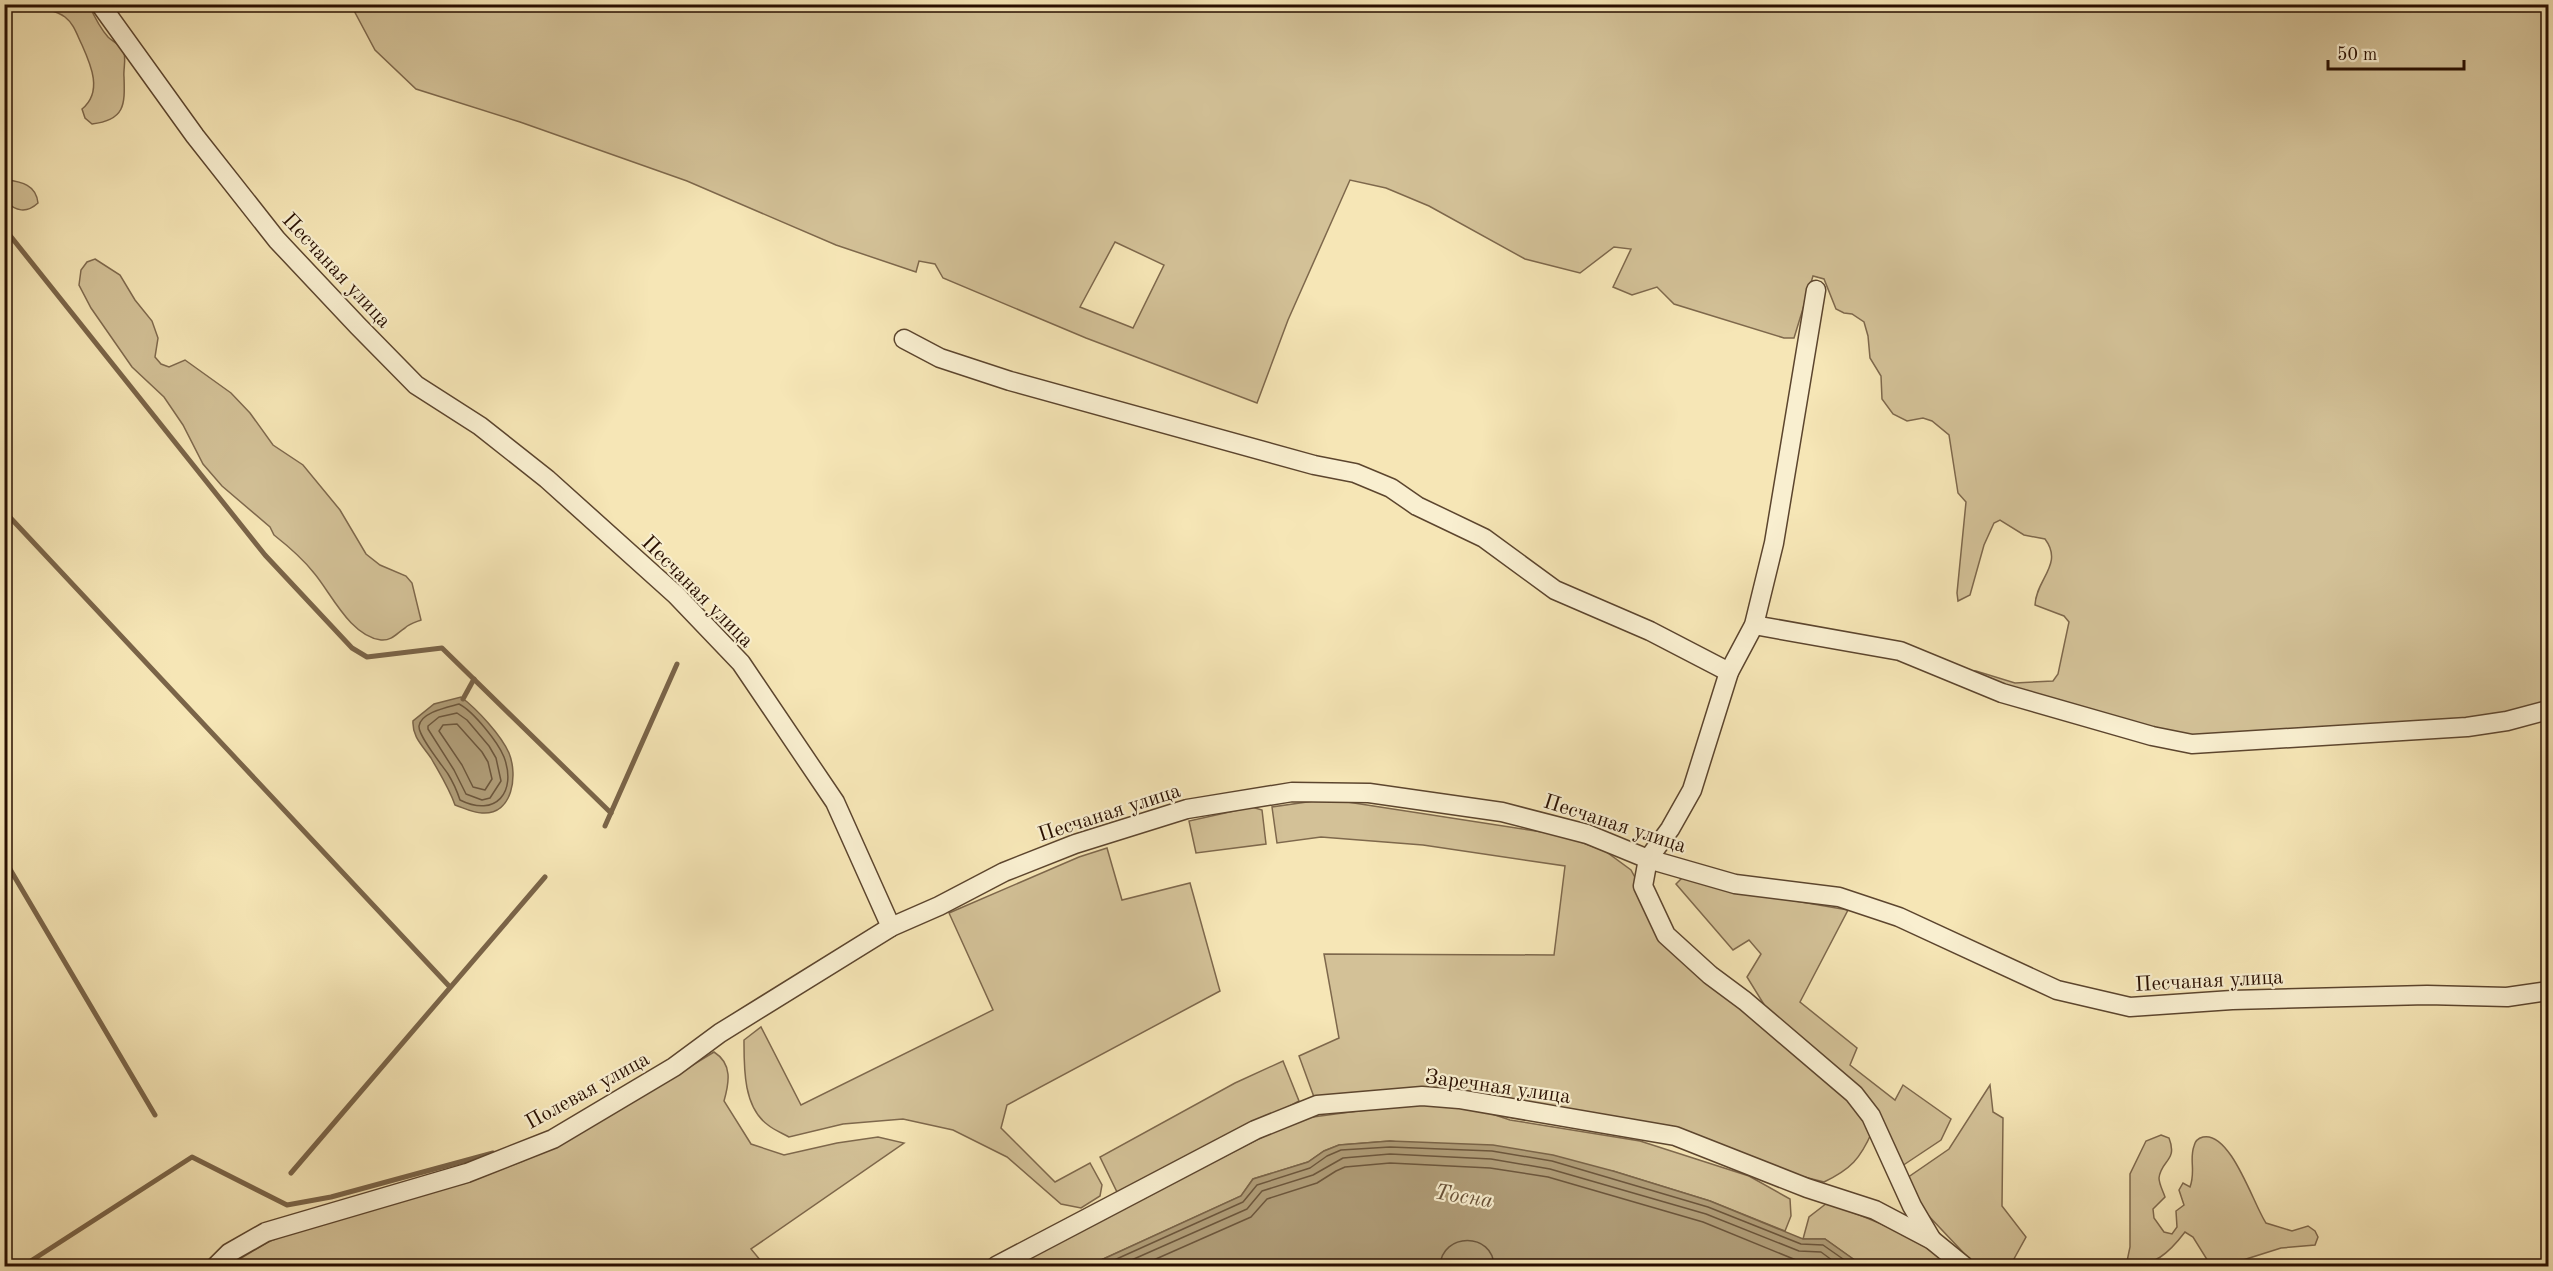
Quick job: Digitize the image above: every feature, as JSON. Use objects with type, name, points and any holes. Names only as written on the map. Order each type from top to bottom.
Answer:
[{"type":"street","name":"Песчаная улица","points":[[100,4],[195,136],[270,231],[358,326],[416,385],[480,426],[547,479],[676,595],[741,663],[835,802],[891,927],[1004,872],[1075,844],[1187,809],[1292,792],[1370,793],[1502,812],[1587,834],[1648,859],[1736,884],[1839,897],[1899,917],[2057,990],[2130,1007],[2232,1000],[2427,995],[2507,997],[2548,991]]},
{"type":"street","points":[[1816,290],[1774,543],[1754,625],[1730,672],[1692,790],[1670,829],[1648,859],[1643,886],[1666,935],[1710,975],[1745,1001],[1854,1094],[1871,1116],[1912,1206],[1932,1240]]},
{"type":"street","points":[[904,339],[940,358],[1010,381],[1314,465],[1355,472],[1391,488],[1417,506],[1484,538],[1555,590],[1650,631],[1730,672]]},
{"type":"street","points":[[1754,625],[1900,651],[2012,696],[2152,736],[2192,744],[2467,727],[2507,721],[2548,710]]},
{"type":"street","name":"Полевая улица","points":[[216,1266],[229,1253],[266,1232],[467,1173],[553,1139],[674,1067],[720,1033],[891,927]]},
{"type":"street","name":"Заречная улица","points":[[996,1266],[1255,1130],[1298,1111],[1317,1105],[1422,1096],[1459,1099],[1675,1136],[1807,1188],[1875,1210],[1932,1240],[1964,1266]]},
{"type":"shaded area","points":[[35,5],[89,5],[105,33],[123,49],[124,96],[121,110],[117,115],[103,122],[92,124],[85,118],[82,109],[92,95],[94,87],[89,61],[82,45],[73,26],[65,17]]},
{"type":"shaded area","points":[[351,5],[2548,5],[2548,704],[2467,723],[2197,737],[2018,697],[1968,671],[1976,671],[2015,683],[2053,681],[2058,674],[2069,622],[2064,616],[2035,605],[2036,596],[2048,572],[2052,556],[2050,548],[2045,539],[2024,535],[2000,520],[1994,523],[1984,545],[1970,595],[1958,601],[1966,502],[1958,493],[1949,435],[1932,421],[1923,418],[1907,421],[1893,414],[1882,399],[1881,376],[1870,358],[1864,322],[1852,314],[1836,309],[1824,279],[1813,276],[1794,338],[1784,338],[1674,304],[1657,287],[1632,295],[1613,287],[1631,249],[1614,247],[1580,273],[1525,259],[1429,206],[1386,188],[1350,180],[1288,320],[1257,403],[1086,338],[943,278],[935,264],[919,261],[916,272],[836,245],[687,181],[520,122],[416,89],[375,50]],"holes":[[[1115,242],[1164,265],[1133,328],[1080,307]]]},
{"type":"shaded area","points":[[4,179],[27,185],[34,192],[38,203],[25,210],[17,209],[9,204],[5,201]]},
{"type":"shaded area","points":[[95,259],[120,275],[135,300],[152,321],[158,338],[155,357],[161,364],[169,367],[185,360],[231,393],[250,413],[273,445],[303,465],[340,510],[366,554],[380,565],[406,576],[412,583],[421,620],[408,625],[385,640],[370,637],[360,631],[342,612],[305,563],[274,535],[270,527],[222,486],[203,464],[183,425],[164,397],[132,367],[91,308],[79,285],[81,270],[87,262]]},
{"type":"shaded area","points":[[1328,799],[1562,835],[1605,851],[1631,870],[1644,894],[1658,930],[1848,1098],[1872,1132],[1863,1149],[1848,1168],[1824,1182],[1524,1105],[1314,1097],[1299,1056],[1339,1038],[1324,954],[1554,955],[1565,866],[1423,845],[1321,837],[1277,843],[1272,807]]},
{"type":"shaded area","points":[[1252,807],[1262,810],[1266,844],[1196,853],[1189,821]]},
{"type":"shaded area","points":[[1107,848],[1122,900],[1190,883],[1220,991],[1007,1105],[1001,1128],[1055,1182],[1090,1163],[1102,1185],[1100,1196],[1081,1208],[1061,1204],[1007,1157],[953,1130],[903,1119],[843,1124],[789,1137],[770,1127],[760,1117],[749,1097],[744,1062],[744,1040],[761,1027],[801,1105],[993,1010],[949,913],[1079,857]]},
{"type":"shaded area","points":[[1682,878],[1738,891],[1848,910],[1800,1002],[1857,1048],[1850,1065],[1895,1100],[1903,1085],[1951,1119],[1941,1140],[1902,1166],[1883,1124],[1768,1011],[1747,977],[1761,954],[1749,940],[1733,950],[1676,884]]},
{"type":"shaded area","points":[[714,1052],[727,1068],[728,1081],[724,1101],[751,1144],[784,1155],[837,1143],[878,1137],[904,1143],[751,1249],[765,1266],[228,1266],[268,1242],[320,1221],[407,1196],[466,1183],[523,1161],[609,1116]]},
{"type":"shaded area","points":[[1283,1061],[1299,1101],[1161,1176],[1117,1192],[1100,1157],[1235,1083]]},
{"type":"shaded area","points":[[1990,1085],[1993,1112],[2003,1118],[2002,1206],[2026,1237],[2010,1266],[1976,1266],[1925,1212],[1907,1178],[1949,1149]]},
{"type":"shaded area","points":[[1425,1102],[1465,1105],[1510,1120],[1640,1141],[1749,1176],[1790,1199],[1791,1216],[1785,1231],[1710,1201],[1613,1171],[1390,1141],[1339,1145],[1324,1151],[1308,1162],[1253,1179],[1241,1196],[1088,1266],[1010,1266],[1298,1119]]},
{"type":"shaded area","points":[[2161,1135],[2169,1138],[2172,1151],[2159,1178],[2165,1197],[2153,1209],[2154,1218],[2164,1232],[2172,1234],[2177,1227],[2176,1211],[2184,1205],[2179,1190],[2183,1183],[2190,1187],[2193,1151],[2196,1141],[2203,1137],[2213,1138],[2232,1157],[2266,1223],[2292,1231],[2308,1226],[2315,1231],[2318,1237],[2315,1245],[2281,1248],[2240,1261],[2235,1266],[2211,1266],[2193,1237],[2185,1232],[2160,1257],[2145,1264],[2126,1266],[2130,1247],[2130,1174],[2146,1141]]},
{"type":"shaded area","points":[[1827,1203],[1894,1230],[1925,1246],[1955,1266],[1863,1266],[1825,1239],[1803,1239],[1809,1217]]},
{"type":"water","points":[[461,697],[495,731],[512,762],[513,782],[507,801],[501,808],[492,812],[475,812],[455,805],[441,775],[414,732],[413,721],[434,704]]},
{"type":"water","name":"Тосна","points":[[1390,1141],[1493,1145],[1553,1155],[1710,1201],[1803,1239],[1825,1239],[1863,1266],[1537,1266],[1529,1264],[1528,1266],[1483,1266],[1468,1263],[1423,1266],[1380,1264],[1373,1266],[1088,1266],[1241,1196],[1253,1179],[1308,1162],[1324,1151],[1339,1145]]},
{"type":"waterway","points":[[4,228],[265,555],[352,648],[367,657],[442,648],[611,813]]},
{"type":"waterway","points":[[4,511],[449,986]]},
{"type":"waterway","points":[[605,826],[677,664]]},
{"type":"waterway","points":[[463,699],[474,679]]},
{"type":"waterway","points":[[4,859],[155,1115]]},
{"type":"waterway","points":[[291,1173],[545,877]]},
{"type":"waterway","points":[[23,1266],[192,1157],[287,1205],[331,1197],[493,1153]]}]
